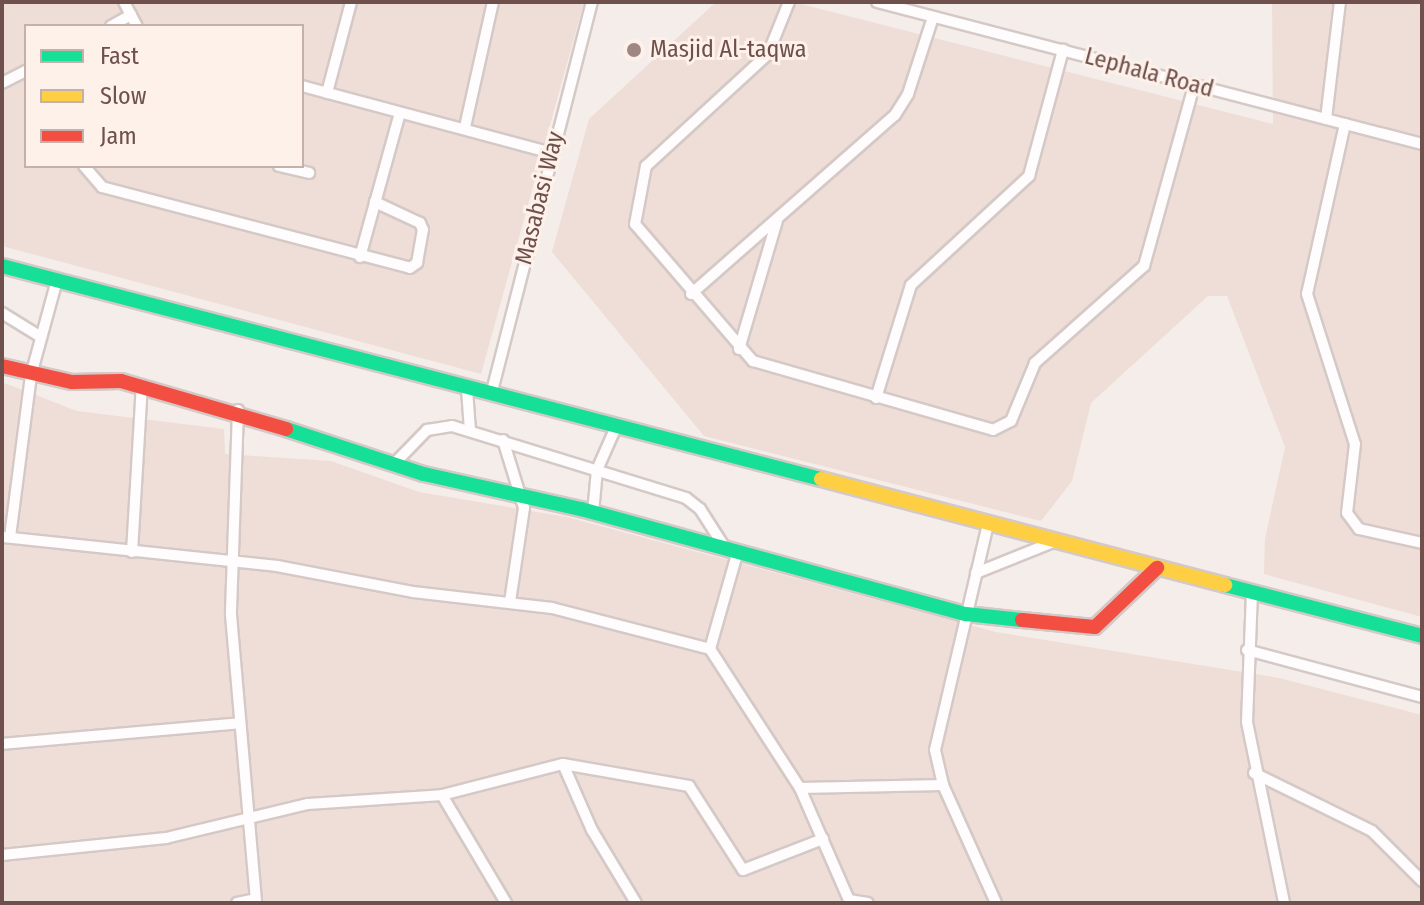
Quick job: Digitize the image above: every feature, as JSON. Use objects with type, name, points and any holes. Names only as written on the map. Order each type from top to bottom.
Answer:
[{"type":"main road","points":[[2,266],[1422,636]]},
{"type":"main road","points":[[2,366],[31,375],[142,386],[238,410],[393,465],[593,513],[966,614],[1095,627],[1157,568]]},
{"type":"street","points":[[124,2],[136,24]]},
{"type":"street","points":[[327,93],[351,2]]},
{"type":"street","points":[[465,127],[493,2]]},
{"type":"street","name":"Masabasi Way","points":[[491,395],[592,2]]},
{"type":"street","points":[[789,2],[768,54],[652,158],[641,176],[635,224],[691,294],[753,361],[993,430],[1011,421],[1035,363],[1144,266],[1194,86]]},
{"type":"street","name":"Lephala Road","points":[[877,2],[1422,144]]},
{"type":"street","points":[[1326,119],[1340,2]]},
{"type":"street","points":[[115,24],[131,15]]},
{"type":"street","points":[[691,294],[895,115],[908,94],[933,17]]},
{"type":"street","points":[[876,398],[911,285],[1029,176],[1063,50]]},
{"type":"street","points":[[2,83],[24,72]]},
{"type":"street","points":[[304,87],[465,127],[552,153]]},
{"type":"street","points":[[360,257],[400,113]]},
{"type":"street","points":[[1345,124],[1307,294],[1355,444],[1347,513],[1359,529],[1422,543]]},
{"type":"street","points":[[86,168],[102,187],[402,269],[417,263],[423,230],[420,223],[375,202]]},
{"type":"street","points":[[288,168],[309,173]]},
{"type":"street","points":[[739,349],[777,219]]},
{"type":"street","points":[[57,280],[31,375],[6,537],[235,563],[510,602],[588,616],[710,649],[800,788],[849,902],[868,903]]},
{"type":"street","points":[[2,313],[41,337]]},
{"type":"street","points":[[132,552],[142,386]]},
{"type":"street","points":[[467,389],[470,431]]},
{"type":"street","points":[[237,903],[256,901],[246,821],[231,615],[238,410]]},
{"type":"street","points":[[393,465],[427,430],[452,426],[693,501],[731,550],[710,649]]},
{"type":"street","points":[[593,513],[597,470],[616,427]]},
{"type":"street","points":[[503,440],[522,496],[510,602]]},
{"type":"street","points":[[988,524],[935,750],[943,785],[996,903]]},
{"type":"street","points":[[976,573],[1056,541]]},
{"type":"street","points":[[1252,592],[1247,650],[1247,722],[1254,773],[1284,903]]},
{"type":"street","points":[[1247,650],[1422,697]]},
{"type":"street","points":[[2,744],[240,723]]},
{"type":"street","points":[[2,855],[144,841],[246,821],[308,804],[442,795],[563,764],[685,784],[743,870],[823,839]]},
{"type":"street","points":[[563,764],[592,830],[636,903]]},
{"type":"street","points":[[1254,773],[1372,831],[1422,881]]},
{"type":"street","points":[[800,788],[943,785]]},
{"type":"street","points":[[442,795],[506,903]]},
{"type":"shaded area","points":[[2,2],[584,2],[481,374],[2,246]]},
{"type":"shaded area","points":[[716,2],[793,2],[1273,124],[1272,2],[1422,2],[1422,617],[1264,574],[1265,539],[1285,447],[1227,296],[1208,296],[1091,403],[1072,481],[1041,521],[704,436],[552,252],[589,119]]},
{"type":"shaded area","points":[[2,382],[77,411],[224,429],[225,454],[331,461],[419,492],[567,517],[996,632],[1279,678],[1422,715],[1422,903],[2,903]]},
{"type":"traffic: fast","points":[[2,266],[821,479]]},
{"type":"traffic: fast","points":[[286,429],[424,474],[581,509],[966,614],[1022,620]]},
{"type":"traffic: fast","points":[[1225,585],[1422,636]]},
{"type":"traffic: slow","points":[[821,479],[1225,585]]},
{"type":"traffic: jam","points":[[2,366],[72,382],[121,381],[286,429]]},
{"type":"traffic: jam","points":[[1022,620],[1095,627],[1157,568]]},
{"type":"place","name":"Masjid Al-taqwa","points":[[634,50]]}]
